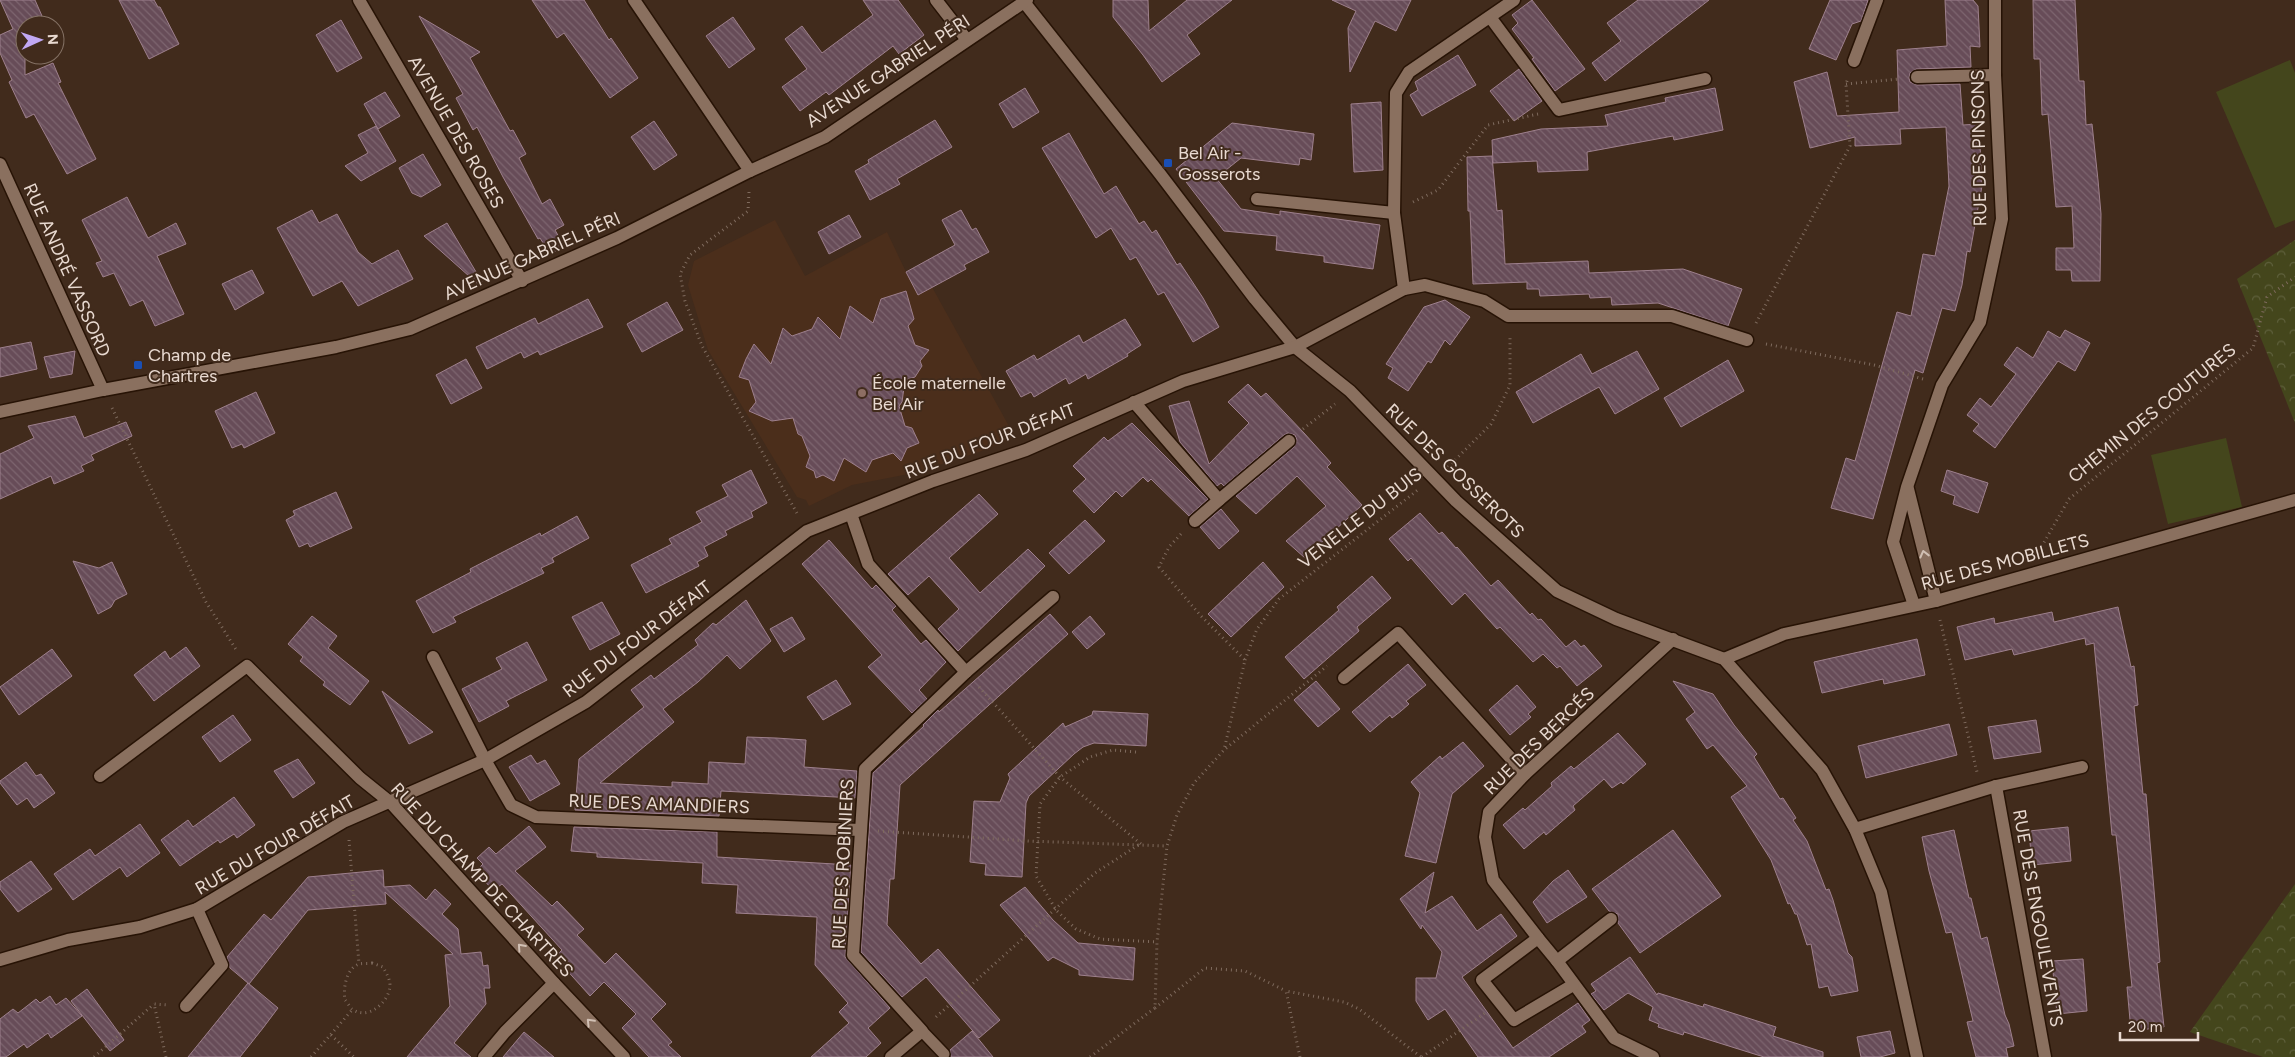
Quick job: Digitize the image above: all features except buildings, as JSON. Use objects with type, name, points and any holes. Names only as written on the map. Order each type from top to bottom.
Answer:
[{"type":"street","name":"AVENUE DES ROSES","points":[[359,0],[522,281]]},
{"type":"street","points":[[634,0],[750,171]]},
{"type":"street","points":[[936,0],[967,40]]},
{"type":"street","points":[[1404,290],[1394,212],[1396,93],[1409,72],[1514,0]]},
{"type":"street","points":[[1854,61],[1877,0]]},
{"type":"street","name":"RUE DES PINSONS","points":[[1914,605],[1894,542],[1908,486],[1942,385],[1980,322],[2002,218],[1995,75],[1996,0]]},
{"type":"street","name":"AVENUE GABRIEL PÉRI","points":[[0,412],[103,390],[336,347],[410,329],[617,238],[750,171],[825,137],[1026,1]]},
{"type":"street","name":"RUE DES GOSSEROTS","points":[[1026,1],[1255,299],[1295,347],[1350,392],[1456,501],[1557,592],[1616,619],[1724,659],[1822,770],[1855,829],[1882,892],[1917,1057]]},
{"type":"street","points":[[1490,17],[1558,110],[1705,78]]},
{"type":"street","points":[[1917,77],[1995,75]]},
{"type":"street","name":"RUE ANDRÉ VASSORD","points":[[0,164],[103,390]]},
{"type":"street","points":[[1256,200],[1394,212]]},
{"type":"street","points":[[1295,347],[1404,290],[1425,285],[1484,301],[1508,316],[1672,316],[1747,340]]},
{"type":"street","name":"RUE DU FOUR DÉFAIT","points":[[0,960],[68,940],[140,927],[197,909],[348,820],[485,760],[586,702],[807,531],[933,481],[1026,450],[1183,381],[1295,347]]},
{"type":"street","points":[[1134,402],[1219,500]]},
{"type":"street","points":[[1194,521],[1289,441]]},
{"type":"street","points":[[1908,486],[1936,601]]},
{"type":"street","name":"RUE DES MOBILLETS","points":[[1724,659],[1784,634],[1936,601],[2295,500]]},
{"type":"street","points":[[851,514],[868,564],[966,672]]},
{"type":"street","name":"RUE DES ROBINIERS","points":[[922,1031],[853,955],[865,769],[966,672],[1053,597]]},
{"type":"street","points":[[1344,678],[1398,633],[1525,774]]},
{"type":"street","name":"RUE DES BERCÉS","points":[[1653,1057],[1614,1038],[1573,985],[1557,961],[1493,880],[1485,837],[1489,812],[1525,774],[1673,639]]},
{"type":"street","name":"RUE DES AMANDIERS","points":[[433,657],[485,760],[511,805],[536,817],[860,830]]},
{"type":"street","points":[[100,776],[247,666]]},
{"type":"street","name":"RUE DU CHAMP DE CHARTRES","points":[[247,666],[360,778],[391,802],[554,983],[624,1057]]},
{"type":"street","points":[[1855,829],[1981,790],[2082,768]]},
{"type":"street","name":"RUE DES ENGOULEVENTS","points":[[1996,786],[2045,1057]]},
{"type":"street","points":[[186,1006],[222,965],[197,909]]},
{"type":"street","points":[[1557,961],[1611,919]]},
{"type":"street","points":[[1538,938],[1482,980],[1499,1003],[1514,1020],[1573,985]]},
{"type":"street","points":[[484,1057],[505,1032],[554,983]]},
{"type":"street","points":[[891,1057],[922,1031]]},
{"type":"lane","points":[[922,1031],[944,1054]]},
{"type":"path","points":[[1854,61],[1846,84],[1850,146],[1747,340],[1874,365],[1942,385]]},
{"type":"path","points":[[1846,84],[1917,77]]},
{"type":"path","points":[[1394,212],[1438,190],[1488,125],[1558,110]]},
{"type":"path","points":[[750,171],[748,211],[690,255],[680,274],[685,301],[702,346],[807,531]]},
{"type":"path","name":"CHEMIN DES COUTURES","points":[[2025,576],[2069,498],[2253,348],[2267,297],[2295,277]]},
{"type":"path","name":"VENELLE DU BUIS","points":[[1224,750],[1245,660],[1256,629],[1279,599],[1456,461],[1490,424],[1510,384],[1508,316]]},
{"type":"path","points":[[103,390],[206,602],[247,666]]},
{"type":"path","points":[[1289,441],[1350,392]]},
{"type":"path","points":[[1194,521],[1169,547],[1159,567],[1201,616],[1245,660]]},
{"type":"path","points":[[1936,601],[1981,790]]},
{"type":"path","points":[[1155,1008],[1157,942],[1167,846],[1177,815],[1194,783],[1224,750],[1326,666],[1344,678]]},
{"type":"path","points":[[966,672],[1060,777],[1141,844]]},
{"type":"path","points":[[1136,752],[1113,750],[1090,757],[1060,777],[1040,804],[1036,876],[1056,910],[1076,929],[1100,939],[1157,942]]},
{"type":"path","points":[[348,820],[359,964]]},
{"type":"path","points":[[860,830],[1167,846]]},
{"type":"path","points":[[922,1031],[1016,942],[1056,910],[1095,873],[1141,844]]},
{"type":"path","points":[[372,963],[383,967],[388,976],[390,987],[387,997],[380,1006],[372,1010],[361,1013],[352,1009],[345,1000],[343,991],[351,971],[359,964],[372,963]]},
{"type":"path","points":[[1090,1057],[1205,968],[1245,971],[1286,991],[1344,1002],[1359,1009],[1422,1057],[1499,1003]]},
{"type":"path","points":[[1286,991],[1300,1057]]},
{"type":"path","points":[[94,1057],[154,1004],[186,1006]]},
{"type":"path","points":[[154,1004],[166,1057]]},
{"type":"path","points":[[311,1057],[352,1009]]},
{"type":"path","points":[[330,1035],[354,1057]]},
{"type":"shaded area","name":"École maternelle Bel Air","points":[[775,220],[805,276],[887,232],[906,272],[932,287],[1015,437],[979,452],[914,473],[852,485],[809,506],[806,500],[797,497],[708,350],[688,285],[694,261]]},
{"type":"green space","points":[[2290,60],[2295,73],[2295,220],[2275,228],[2216,92]]},
{"type":"green space","points":[[2295,240],[2295,423],[2237,279]]},
{"type":"green space","points":[[2226,438],[2242,507],[2168,524],[2151,455]]},
{"type":"green space","points":[[2295,884],[2295,1057],[2263,1057],[2190,1032]]},
{"type":"place","name":"Bel Air - Gosserots","points":[[1168,163]]},
{"type":"place","name":"Champ de Chartres","points":[[138,365]]},
{"type":"place","name":"École maternelle Bel Air","points":[[862,393]]}]
